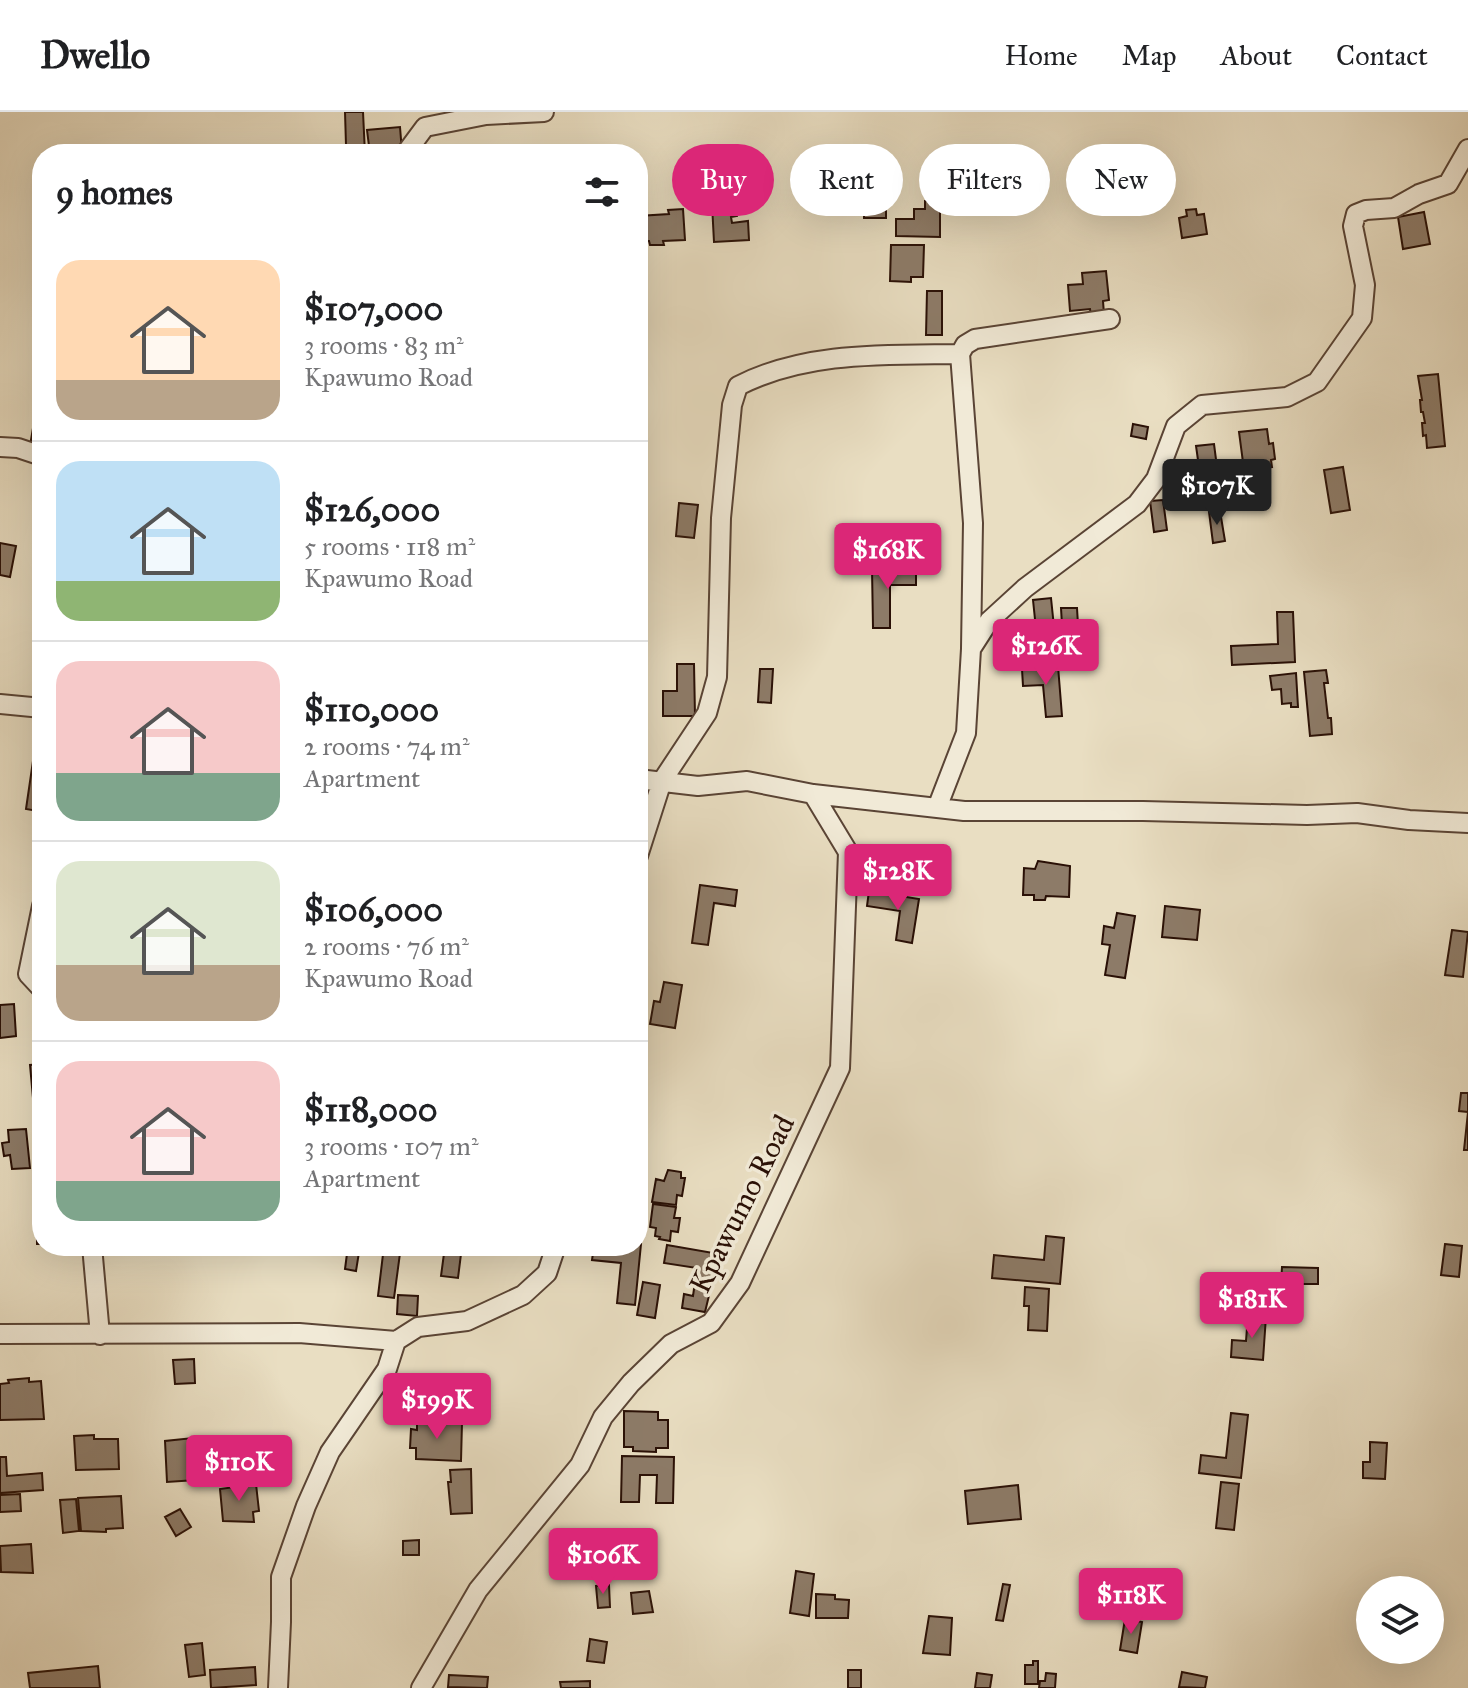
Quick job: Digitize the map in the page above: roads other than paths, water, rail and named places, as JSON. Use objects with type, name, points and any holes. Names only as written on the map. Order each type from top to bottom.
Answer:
[{"type":"street","points":[[412,144],[425,127],[486,115],[544,112]]},
{"type":"street","points":[[971,649],[989,621],[1025,588],[1137,504],[1156,479],[1176,426],[1202,405],[1287,397],[1317,382],[1362,318],[1365,285],[1353,226],[1356,214],[1394,208],[1419,194],[1448,184],[1468,149]]},
{"type":"street","points":[[937,808],[966,733],[971,649],[973,523],[960,354],[965,345],[975,339],[1110,319]]},
{"type":"street","points":[[648,825],[662,781],[707,713],[717,677],[721,518],[732,405],[738,386],[763,373],[830,358],[960,354]]},
{"type":"street","points":[[0,447],[32,453]]},
{"type":"street","points":[[0,704],[32,707]]},
{"type":"street","points":[[648,780],[698,786],[747,781],[813,794],[964,811],[1357,813],[1468,823]]},
{"type":"street","name":"Kpawumo Road","points":[[421,1688],[478,1590],[580,1465],[603,1417],[631,1383],[671,1344],[711,1323],[740,1283],[840,1068],[848,852],[813,794]]},
{"type":"street","points":[[32,955],[28,974],[32,978]]},
{"type":"street","points":[[93,1256],[100,1335]]},
{"type":"street","points":[[0,1334],[299,1333],[396,1341],[418,1327],[467,1321],[523,1295],[547,1273],[553,1256]]},
{"type":"street","points":[[278,1688],[281,1577],[306,1506],[330,1452],[387,1369],[396,1341]]}]
